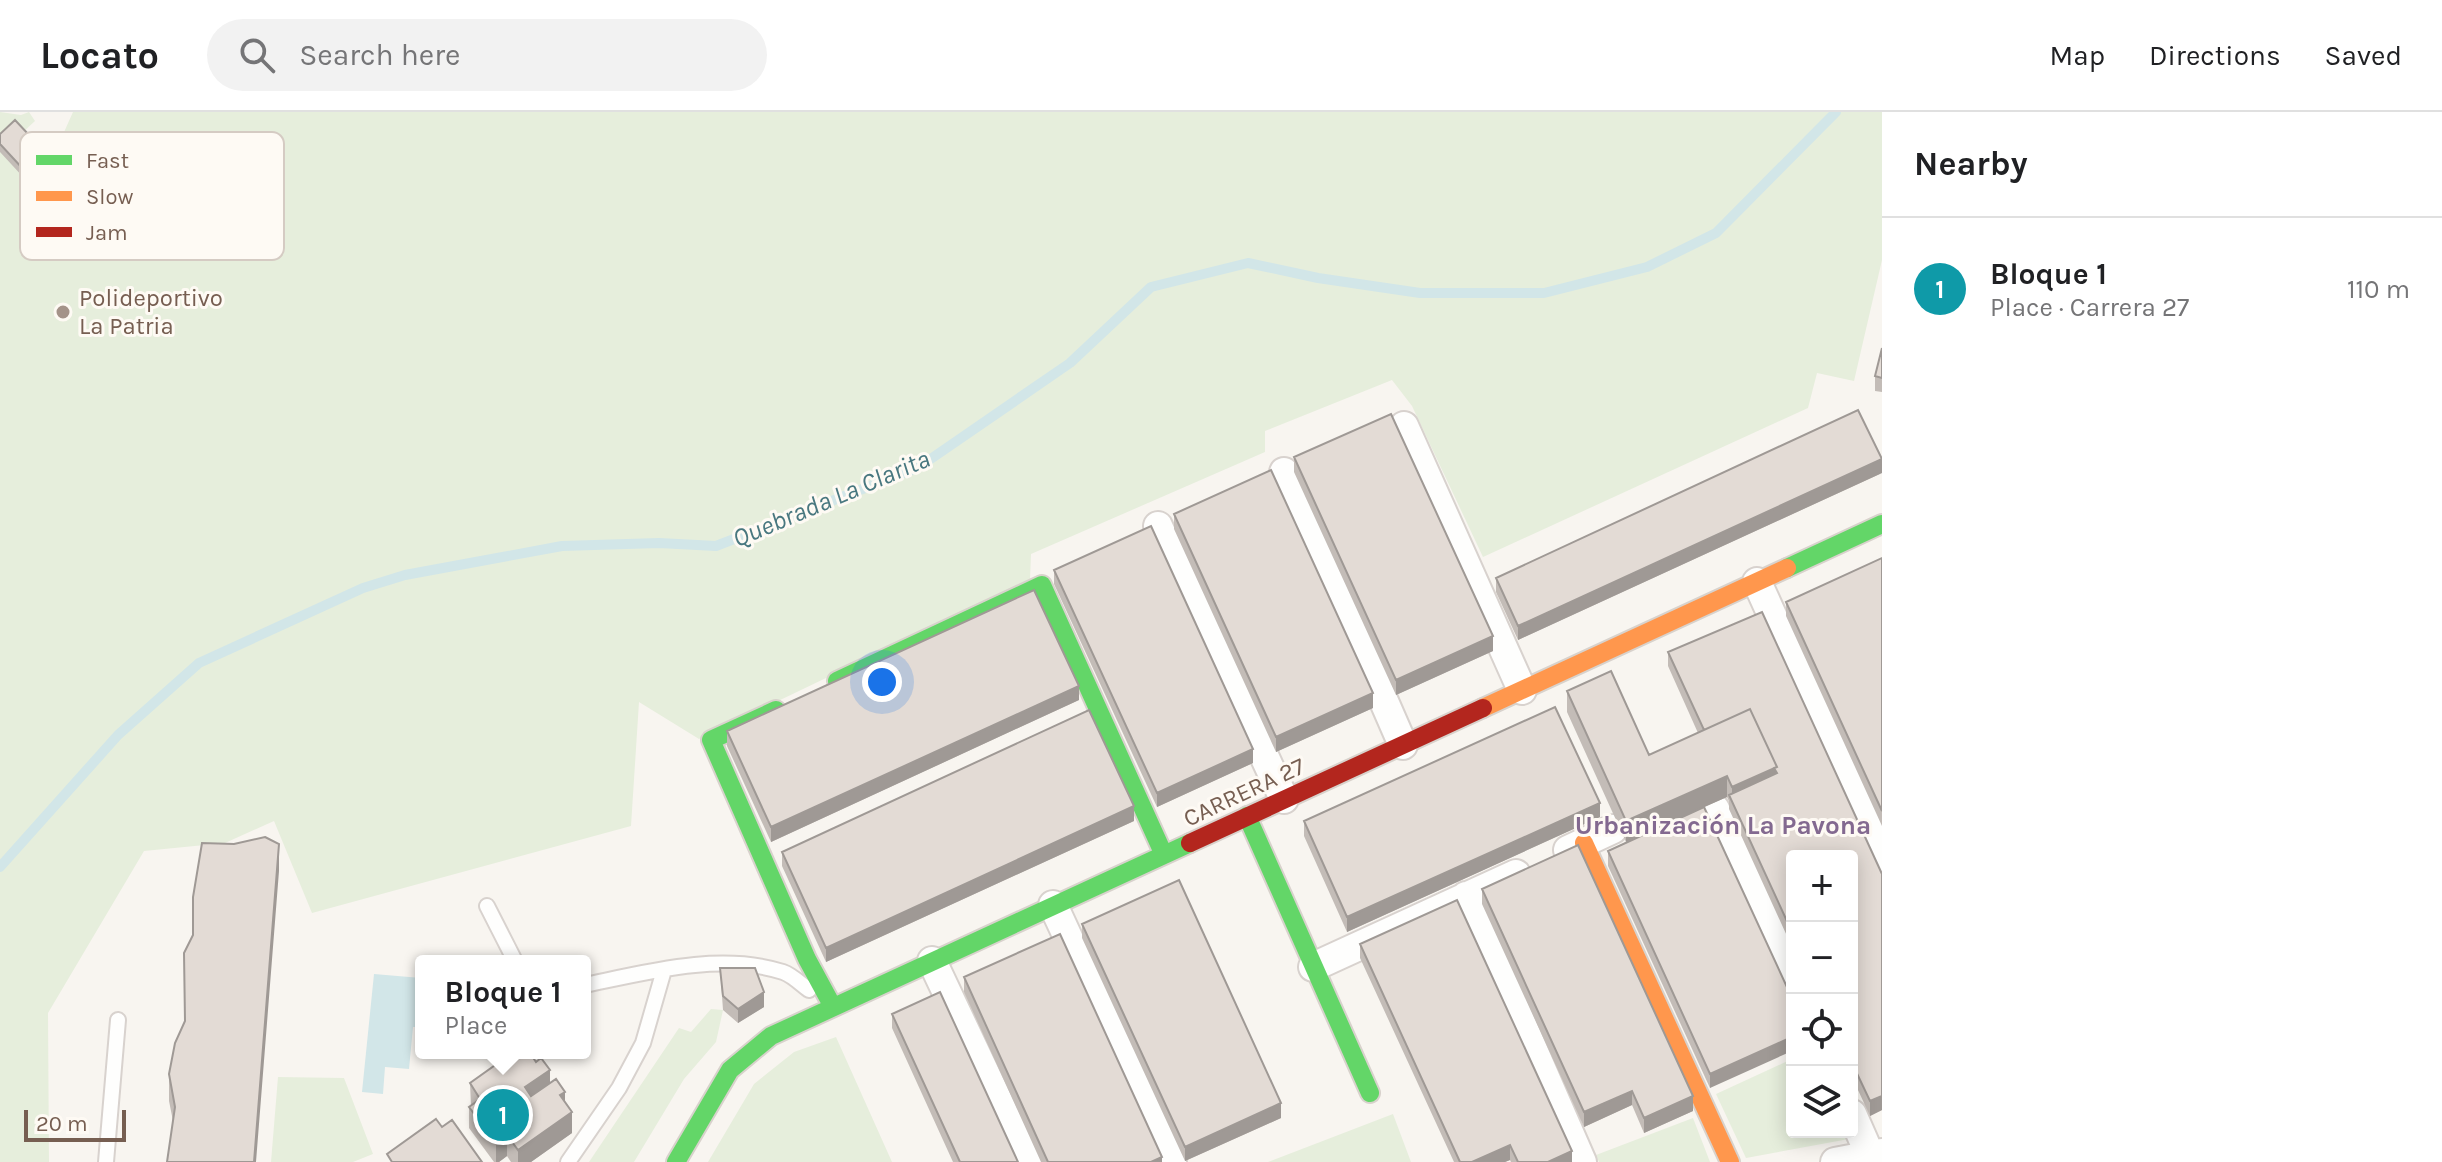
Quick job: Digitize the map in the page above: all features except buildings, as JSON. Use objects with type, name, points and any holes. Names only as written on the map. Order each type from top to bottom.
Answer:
[{"type":"street","points":[[1404,426],[1522,690]]},
{"type":"street","points":[[1284,472],[1403,745]]},
{"type":"street","points":[[1158,526],[1284,799]]},
{"type":"street","name":"CARRERA 27","points":[[676,1162],[730,1070],[771,1036],[1757,582],[1880,531]]},
{"type":"street","points":[[1757,582],[1882,858]]},
{"type":"street","points":[[826,686],[1042,585],[1164,855]]},
{"type":"street","points":[[798,700],[711,740],[833,1007]]},
{"type":"street","points":[[1067,722],[1096,709]]},
{"type":"street","points":[[1715,809],[1786,967]]},
{"type":"street","points":[[1247,816],[1370,1093]]},
{"type":"street","points":[[1313,967],[1613,829]]},
{"type":"street","points":[[1584,843],[1730,1162]]},
{"type":"street","points":[[764,861],[793,848]]},
{"type":"street","points":[[1466,896],[1582,1162]]},
{"type":"street","points":[[1053,905],[1172,1162]]},
{"type":"street","points":[[932,961],[1027,1162]]},
{"type":"street","points":[[1835,1162],[1876,1154],[1858,1124]]},
{"type":"lane","points":[[487,906],[512,955]]},
{"type":"lane","points":[[591,984],[664,970],[740,965],[785,973],[833,1007]]},
{"type":"lane","points":[[568,1162],[619,1088],[643,1043],[664,970]]},
{"type":"lane","points":[[106,1162],[118,1020]]},
{"type":"green space","points":[[0,112],[21,115],[29,112],[35,121],[20,132],[20,260],[284,260],[284,132],[64,132],[73,112],[1882,112],[1882,260],[1854,381],[1817,373],[1808,408],[1483,557],[1412,406],[1392,380],[1265,431],[1265,452],[1031,554],[1030,580],[699,739],[639,702],[631,826],[312,913],[274,821],[225,843],[144,851],[48,1013],[49,1162],[0,1162]]},
{"type":"green space","points":[[711,1009],[723,1010],[716,1042],[684,1079],[634,1162],[589,1162],[679,1028],[691,1032]]},
{"type":"green space","points":[[836,1037],[892,1162],[708,1162],[754,1084],[794,1052]]},
{"type":"green space","points":[[1786,1062],[1786,1138],[1849,1139],[1746,1158],[1716,1094]]},
{"type":"green space","points":[[278,1077],[344,1078],[373,1154],[353,1162],[271,1162]]},
{"type":"green space","points":[[1393,1114],[1411,1162],[1268,1162]]},
{"type":"green space","points":[[1693,1118],[1710,1162],[1599,1162],[1596,1155]]},
{"type":"shaded area","points":[[374,974],[415,977],[415,1027],[409,1069],[385,1067],[383,1094],[362,1092]]},
{"type":"waterway","name":"Quebrada La Clarita","points":[[0,867],[118,735],[199,663],[363,588],[405,575],[562,546],[659,543],[716,546],[919,467],[1070,363],[1151,287],[1248,263],[1318,278],[1420,293],[1544,293],[1647,267],[1716,233],[1836,112]]},
{"type":"traffic: fast","points":[[1787,568],[1882,524]]},
{"type":"traffic: fast","points":[[837,681],[1042,585],[1164,855]]},
{"type":"traffic: fast","points":[[776,710],[711,740],[807,959],[833,1007]]},
{"type":"traffic: fast","points":[[1247,816],[1370,1093]]},
{"type":"traffic: fast","points":[[676,1162],[730,1070],[771,1036],[1190,843]]},
{"type":"traffic: slow","points":[[1483,708],[1787,568]]},
{"type":"traffic: slow","points":[[1584,843],[1730,1162]]},
{"type":"traffic: jam","points":[[1190,843],[1483,708]]},
{"type":"place","name":"Polideportivo La Patria","points":[[63,312]]},
{"type":"place","name":"Bloque 1","points":[[503,1115]]},
{"type":"district","name":"Urbanización La Pavona","points":[[1723,825]]}]
